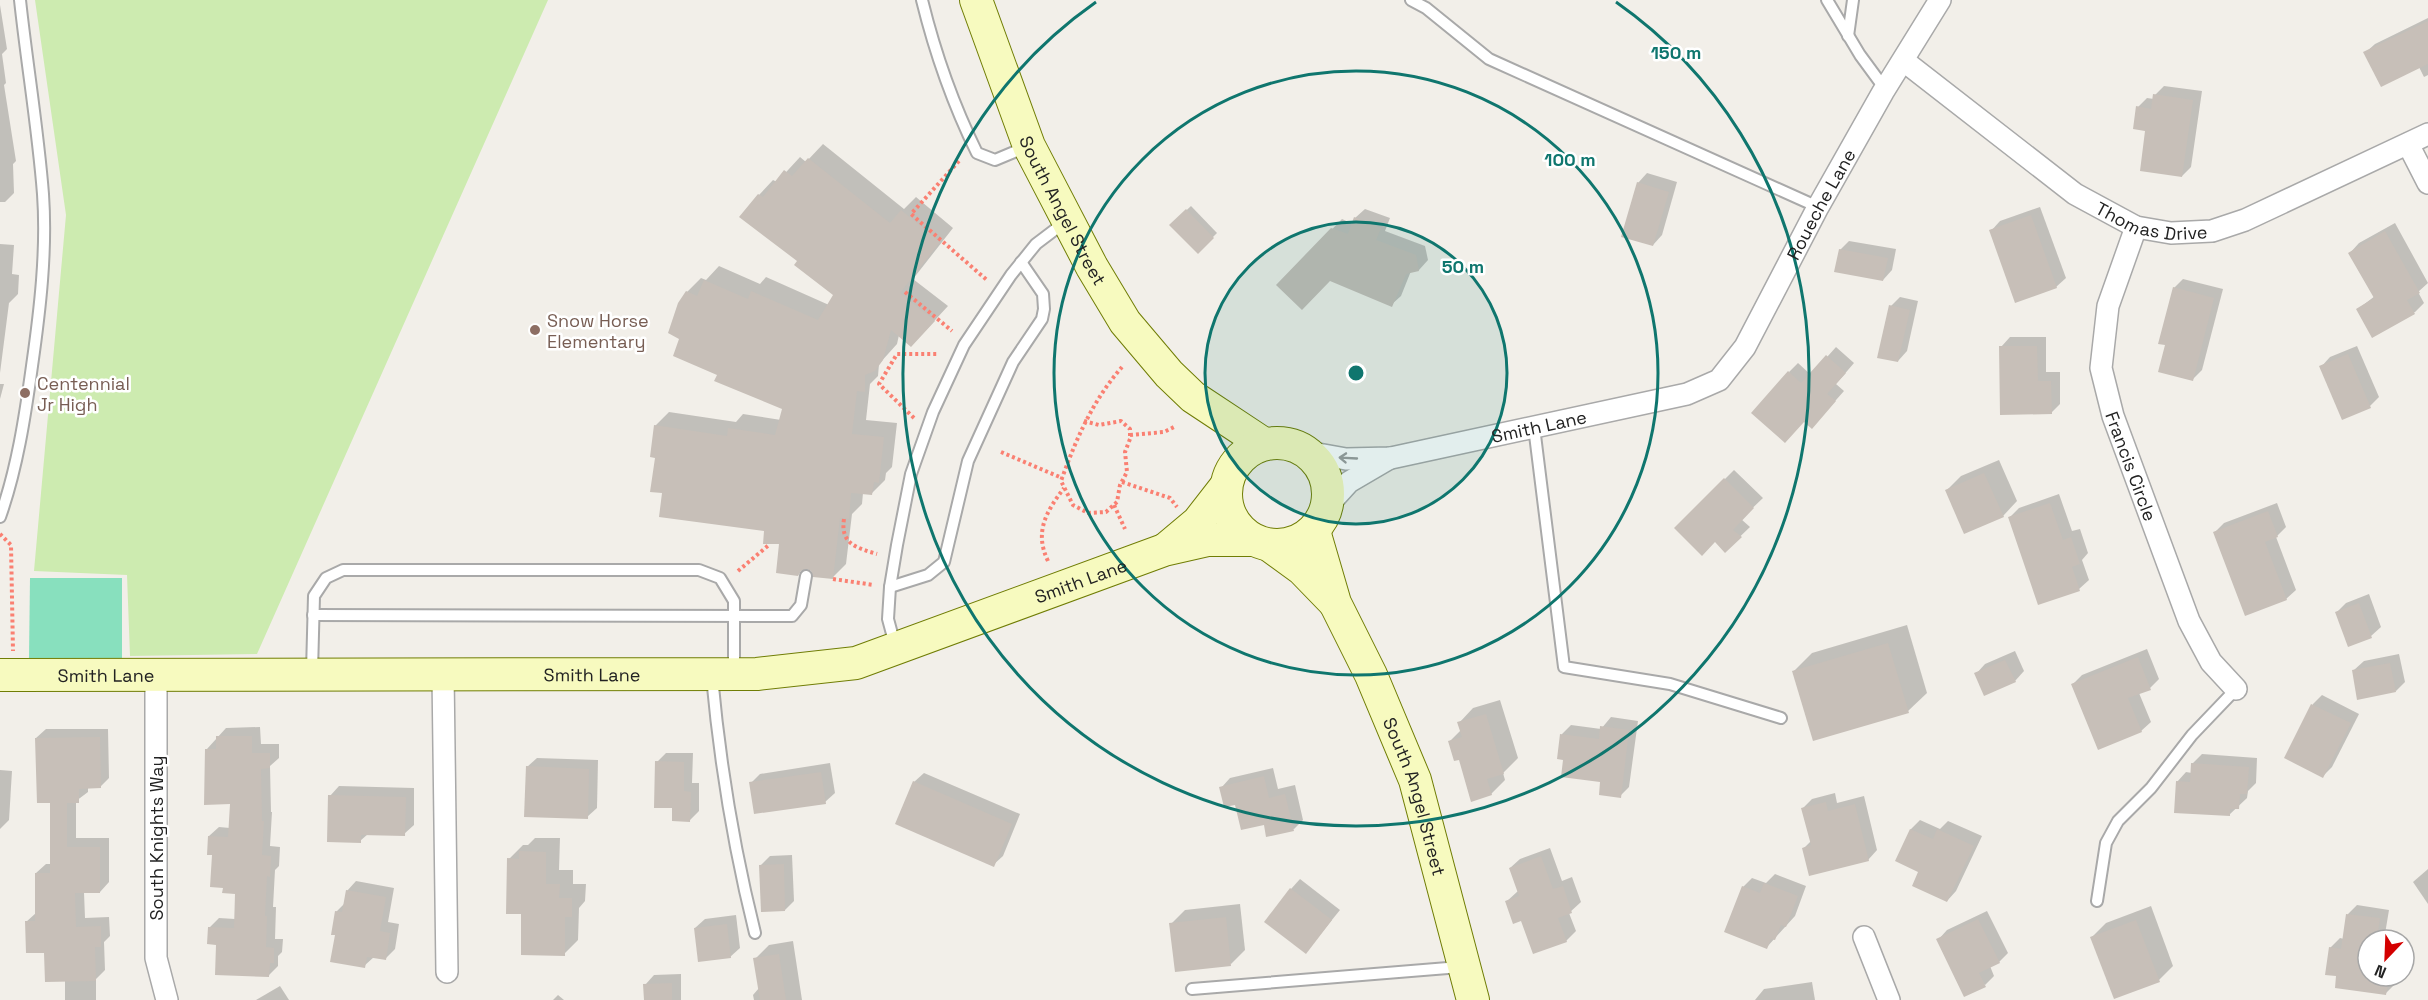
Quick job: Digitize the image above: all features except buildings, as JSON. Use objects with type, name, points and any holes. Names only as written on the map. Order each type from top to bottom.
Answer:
[{"type":"street","name":"South Angel Street","points":[[976,0],[1029,146],[1092,267],[1125,322],[1168,374],[1193,397],[1264,444]]},
{"type":"street","name":"Roueche Lane","points":[[1687,394],[1719,380],[1745,347],[1818,207],[1904,61],[1935,3]]},
{"type":"street","name":"Thomas Drive","points":[[1904,61],[2075,194],[2136,227],[2171,232],[2212,231],[2245,220],[2428,134]]},
{"type":"street","points":[[2408,144],[2428,183]]},
{"type":"street","name":"Francis Circle","points":[[2136,227],[2108,306],[2102,368],[2113,416],[2189,621],[2211,662],[2236,689]]},
{"type":"street","name":"Smith Lane","points":[[1307,452],[1346,459],[1390,458],[1687,394]]},
{"type":"street","name":"South Angel Street","points":[[1193,397],[1219,439],[1228,479]]},
{"type":"street","points":[[1278,442],[1293,445],[1307,452],[1318,462],[1329,490],[1321,518],[1302,540],[1286,545],[1261,542],[1239,529],[1230,515],[1226,501],[1228,479],[1238,460],[1250,450],[1264,444],[1278,442]]},
{"type":"street","name":"Smith Lane","points":[[1321,518],[1349,482],[1390,458]]},
{"type":"street","name":"Smith Lane","points":[[1164,550],[1198,522],[1228,479]]},
{"type":"street","name":"South Angel Street","points":[[1321,518],[1335,603],[1371,675],[1415,780],[1473,1000]]},
{"type":"street","name":"Smith Lane","points":[[6,668],[156,675],[757,674],[856,663],[1164,550],[1208,540],[1261,542]]},
{"type":"street","name":"South Angel Street","points":[[1261,542],[1302,570],[1335,603]]},
{"type":"street","points":[[443,674],[447,972]]},
{"type":"street","name":"South Knights Way","points":[[156,675],[156,958],[167,1000]]},
{"type":"street","points":[[1864,937],[1889,1000]]},
{"type":"lane","points":[[0,517],[25,416],[38,326],[44,251],[43,195],[20,0]]},
{"type":"lane","points":[[922,0],[930,31],[961,120],[977,153],[995,160],[1029,146]]},
{"type":"lane","points":[[1411,0],[1426,8],[1489,59],[1818,207]]},
{"type":"lane","points":[[1827,0],[1860,56],[1886,89]]},
{"type":"lane","points":[[1848,36],[1853,0]]},
{"type":"lane","points":[[896,648],[888,619],[890,587],[911,474],[933,412],[964,345],[1021,262],[1036,244],[1068,220]]},
{"type":"lane","points":[[890,587],[928,575],[944,562],[968,461],[1013,362],[1042,319],[1043,294],[1021,262]]},
{"type":"lane","points":[[1534,427],[1564,666],[1670,684],[1781,718]]},
{"type":"lane","points":[[312,675],[314,596],[326,578],[343,570],[699,570],[720,578],[734,602],[734,617],[723,674],[717,734],[740,875],[755,933]]},
{"type":"lane","points":[[313,615],[792,616],[801,605],[806,576]]},
{"type":"lane","points":[[2097,901],[2106,843],[2118,821],[2151,788],[2192,735],[2236,689]]},
{"type":"lane","points":[[1192,989],[1464,966]]},
{"type":"path","points":[[959,161],[911,214],[988,281]]},
{"type":"path","points":[[905,292],[952,331]]},
{"type":"path","points":[[914,418],[879,384],[897,354],[939,354]]},
{"type":"path","points":[[1084,421],[1099,425],[1121,421],[1130,429],[1125,452],[1127,472],[1117,502],[1106,512],[1088,513],[1073,505],[1061,481],[1084,421],[1104,388],[1122,366]]},
{"type":"path","points":[[1130,435],[1164,432],[1176,426]]},
{"type":"path","points":[[1001,452],[1062,478]]},
{"type":"path","points":[[1122,482],[1170,498],[1177,507]]},
{"type":"path","points":[[1048,561],[1042,547],[1043,527],[1049,508],[1064,488]]},
{"type":"path","points":[[1114,505],[1125,529]]},
{"type":"path","points":[[844,519],[842,530],[849,542],[858,548],[877,554]]},
{"type":"path","points":[[0,534],[11,545],[6,668]]},
{"type":"path","points":[[738,571],[770,544]]},
{"type":"path","points":[[833,579],[874,585]]},
{"type":"green space","points":[[35,0],[548,0],[257,654],[130,656],[127,575],[34,571],[66,215]]},
{"type":"green space","points":[[30,578],[122,578],[122,660],[29,658]]},
{"type":"place","name":"Snow Horse Elementary","points":[[535,330]]},
{"type":"place","name":"Centennial Jr High","points":[[25,393]]}]
